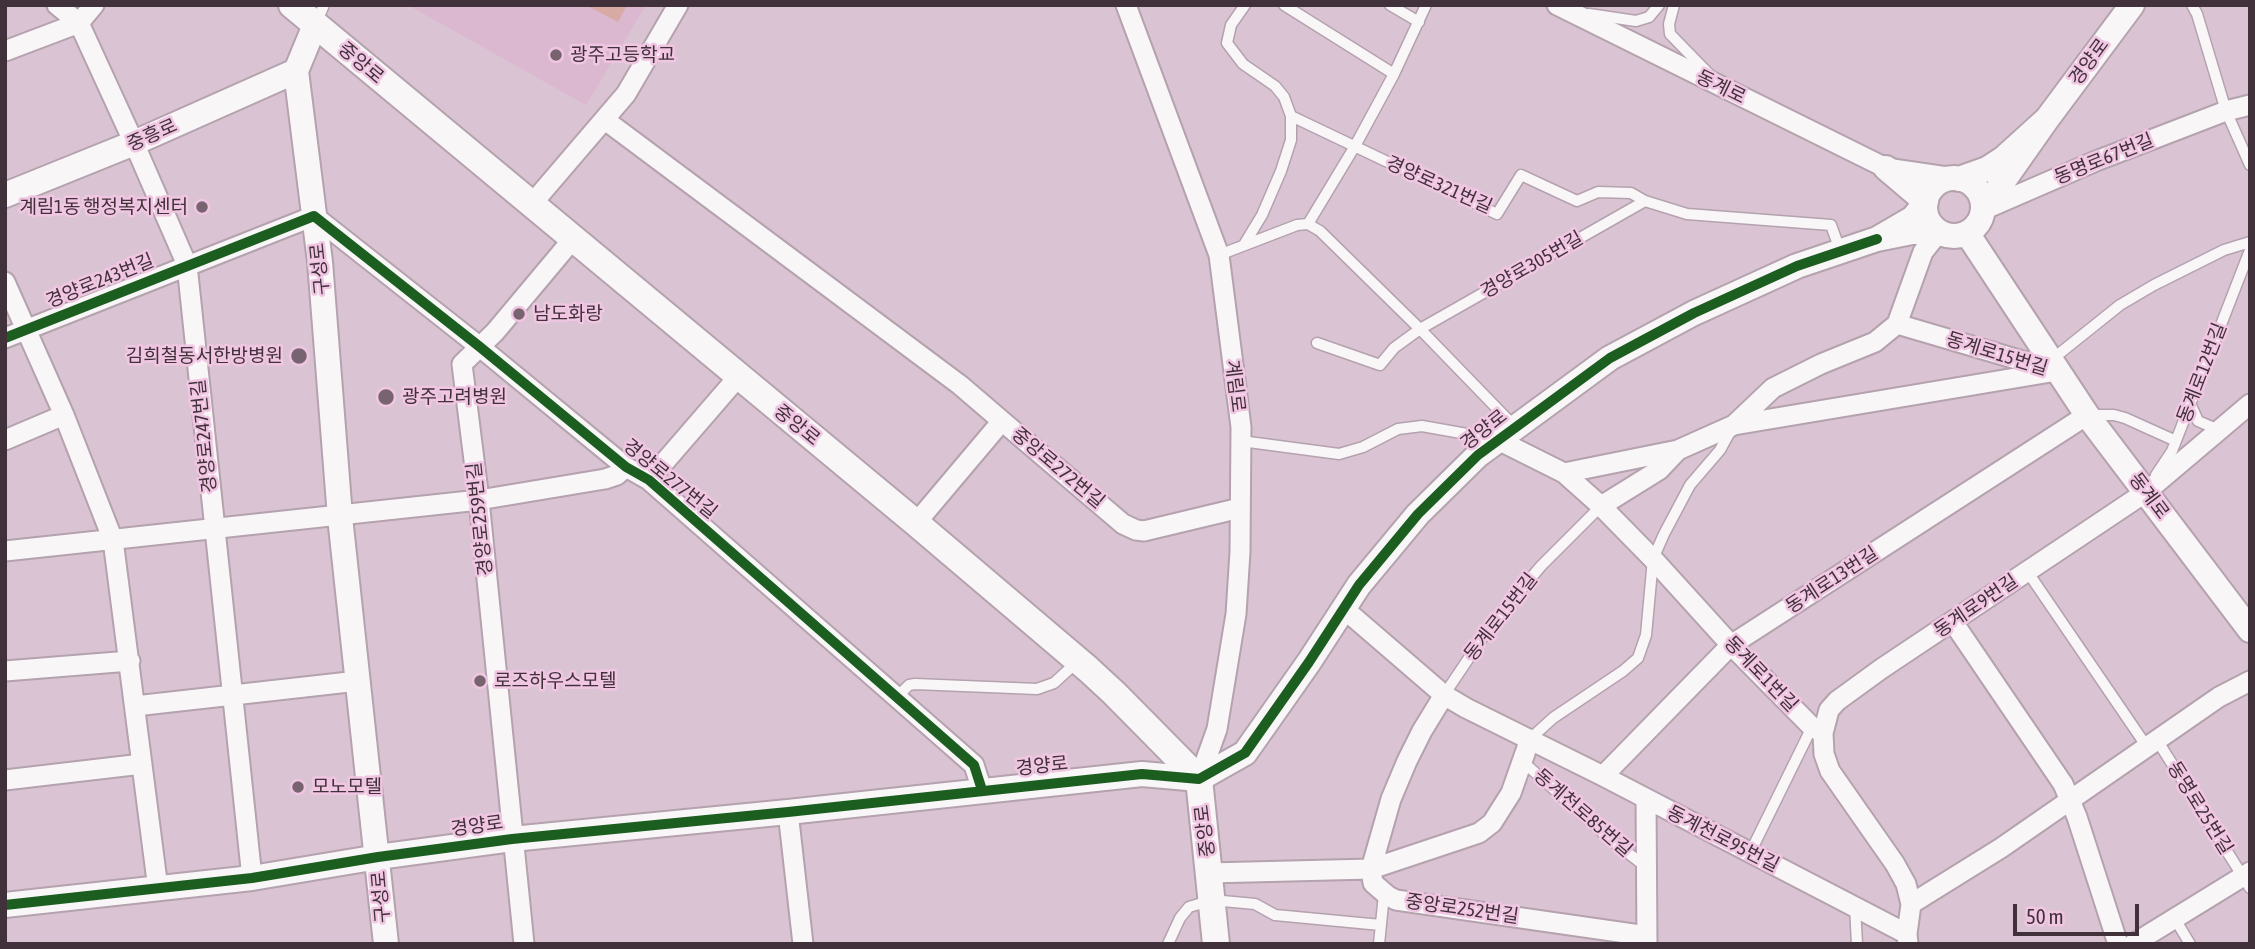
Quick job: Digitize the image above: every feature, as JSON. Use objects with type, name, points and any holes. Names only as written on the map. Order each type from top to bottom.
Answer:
[{"type":"main road","name":"중앙로","points":[[292,5],[320,15],[572,240],[1079,661],[1199,779],[1216,944]]},
{"type":"street","points":[[57,5],[79,23]]},
{"type":"street","points":[[5,51],[79,23],[94,5]]},
{"type":"street","points":[[531,205],[626,94],[678,5]]},
{"type":"street","name":"경양로","points":[[1967,233],[1978,224],[1983,210],[2132,5]]},
{"type":"street","name":"계림로","points":[[1130,7],[1219,255],[1241,427],[1240,552],[1233,637],[1217,729],[1199,779]]},
{"type":"street","name":"동계로","points":[[1560,7],[1886,169],[1957,178]]},
{"type":"street","name":"구성로","points":[[320,15],[296,71],[320,262],[340,517],[386,944]]},
{"type":"street","name":"경양로247번길","points":[[79,23],[187,265],[252,878]]},
{"type":"street","name":"중흥로","points":[[5,195],[134,143],[296,71]]},
{"type":"street","name":"동명로67번길","points":[[1983,210],[2096,161],[2226,111],[2250,105]]},
{"type":"street","name":"경양로","points":[[5,905],[252,878],[512,839],[1142,774],[1199,779],[1245,753],[1343,608],[1383,555],[1460,471],[1507,433],[1610,358],[1694,313],[1797,266],[1877,239],[1902,225],[1913,218],[1933,188],[1946,179],[1987,169],[2004,158],[2047,119]]},
{"type":"street","points":[[605,120],[960,384],[1002,421]]},
{"type":"street","points":[[1886,169],[1926,202],[1927,219],[1939,232]]},
{"type":"street","points":[[1957,178],[1967,181],[1980,193],[1983,210]]},
{"type":"street","name":"경양로243번길","points":[[5,338],[314,216]]},
{"type":"street","name":"경양로277번길","points":[[314,216],[626,467],[649,480],[974,765],[982,790]]},
{"type":"street","points":[[1877,239],[1912,232],[1939,232],[1956,237],[1967,233]]},
{"type":"street","points":[[1897,324],[1923,252],[1939,232]]},
{"type":"street","name":"동계로","points":[[1967,233],[2087,415],[2250,630]]},
{"type":"street","name":"경양로259번길","points":[[524,944],[462,364],[495,332],[572,240]]},
{"type":"street","points":[[5,282],[64,415],[113,540],[158,889]]},
{"type":"street","name":"동계로15번길","points":[[1734,425],[1773,388],[1821,364],[1875,342],[1897,324],[2053,366]]},
{"type":"street","name":"동계로15번길","points":[[1601,506],[1659,470],[1678,450],[1734,425],[2053,366]]},
{"type":"street","points":[[649,480],[738,377]]},
{"type":"street","name":"동계로9번길","points":[[1817,730],[1837,701],[2146,492],[2250,404]]},
{"type":"street","points":[[5,440],[64,415]]},
{"type":"street","name":"동계로13번길","points":[[1603,776],[1731,645],[2087,415]]},
{"type":"street","name":"중앙로272번길","points":[[916,523],[1002,421],[1123,524],[1136,530],[1144,531],[1240,508]]},
{"type":"street","name":"동계로1번길","points":[[1507,433],[1564,474],[1601,506],[1731,645],[1817,730]]},
{"type":"street","points":[[1564,474],[1678,450]]},
{"type":"street","points":[[5,551],[340,517],[478,500],[605,479],[617,475],[626,467]]},
{"type":"street","name":"동계천로95번길","points":[[1343,608],[1444,695],[1466,708],[1855,906],[1907,939]]},
{"type":"street","points":[[1953,622],[2063,784],[2118,944]]},
{"type":"street","points":[[5,671],[130,661]]},
{"type":"street","points":[[135,706],[358,681]]},
{"type":"street","points":[[1911,904],[2001,848],[2219,697],[2250,681]]},
{"type":"street","points":[[1371,869],[1391,799],[1406,761],[1444,695]]},
{"type":"street","points":[[1817,730],[1830,771],[1906,884],[1911,904],[1907,939]]},
{"type":"street","points":[[1209,873],[1371,869],[1479,833],[1492,823],[1511,793],[1530,739]]},
{"type":"street","points":[[5,780],[142,764]]},
{"type":"street","name":"동계천로85번길","points":[[1646,799],[1647,940]]},
{"type":"street","points":[[788,812],[803,944]]},
{"type":"street","name":"중앙로252번길","points":[[1371,869],[1373,883],[1396,900],[1647,940]]},
{"type":"street","name":"동명로25번길","points":[[2133,944],[2247,879]]},
{"type":"lane","points":[[1245,5],[1231,25],[1227,43],[1243,64],[1275,86],[1284,97],[1291,116],[1291,140],[1281,171],[1262,215],[1245,244]]},
{"type":"lane","points":[[1284,5],[1394,74]]},
{"type":"lane","points":[[1390,5],[1419,22]]},
{"type":"lane","points":[[1308,224],[1394,74],[1426,5]]},
{"type":"lane","points":[[1560,7],[1636,21],[1649,17],[1659,5]]},
{"type":"lane","points":[[1674,5],[1669,24],[1670,34],[1725,88]]},
{"type":"lane","points":[[2192,5],[2226,111],[2250,166]]},
{"type":"lane","name":"경양로321번길","points":[[1291,116],[1497,214],[1521,175],[1577,201],[1598,192],[1631,193],[1645,201],[1687,214],[1831,225],[1840,251]]},
{"type":"lane","name":"경양로305번길","points":[[1317,343],[1380,365],[1394,348],[1420,329],[1645,201]]},
{"type":"lane","points":[[1219,255],[1297,225],[1308,224],[1320,231],[1420,329],[1507,433]]},
{"type":"lane","points":[[2053,366],[2120,305],[2224,250],[2250,242]]},
{"type":"lane","name":"동계로12번길","points":[[2146,492],[2176,441],[2250,250]]},
{"type":"lane","points":[[2190,403],[2198,421],[2220,430]]},
{"type":"lane","points":[[2087,415],[2114,415],[2125,418],[2176,441]]},
{"type":"lane","name":"동계로15번길","points":[[1653,559],[1690,485],[1720,450],[1734,425]]},
{"type":"lane","name":"경양로","points":[[1241,441],[1339,454],[1363,447],[1398,429],[1422,426],[1507,433]]},
{"type":"lane","name":"동계로15번길","points":[[1444,695],[1490,625],[1521,588],[1601,506]]},
{"type":"lane","points":[[1530,739],[1553,718],[1638,658],[1646,635],[1653,559]]},
{"type":"lane","points":[[2027,571],[2152,743]]},
{"type":"lane","points":[[897,697],[909,685],[915,684],[1037,690],[1054,683],[1079,661]]},
{"type":"lane","points":[[1750,853],[1817,730]]},
{"type":"lane","name":"동명로25번길","points":[[2152,743],[2247,879]]},
{"type":"lane","name":"동계천로85번길","points":[[1522,761],[1611,840],[1645,866]]},
{"type":"lane","points":[[1379,944],[1384,893]]},
{"type":"lane","points":[[1168,944],[1180,918],[1189,908],[1212,900],[1255,904],[1275,915],[1381,925]]},
{"type":"lane","points":[[1855,906],[1857,944]]},
{"type":"lane","points":[[2175,919],[2190,944]]},
{"type":"shaded area","name":"광주고등학교","points":[[408,5],[646,5],[586,105]]},
{"type":"shaded area","points":[[586,5],[627,5],[618,22]]},
{"type":"cycle path","points":[[5,338],[314,216],[626,467],[649,480],[974,765],[982,790]]},
{"type":"cycle path","points":[[5,905],[252,878],[512,839],[1142,774],[1199,779],[1245,753],[1359,585],[1418,514],[1478,455],[1610,358],[1694,313],[1797,266],[1877,239]]},
{"type":"place","name":"광주고등학교","points":[[556,55]]},
{"type":"place","name":"계림1동 행정복지센터","points":[[202,207]]},
{"type":"place","name":"남도화랑","points":[[519,314]]},
{"type":"place","name":"김희철동서한방병원","points":[[299,356]]},
{"type":"place","name":"광주고려병원","points":[[386,397]]},
{"type":"place","name":"로즈하우스모텔","points":[[480,681]]},
{"type":"place","name":"모노모텔","points":[[298,787]]}]
